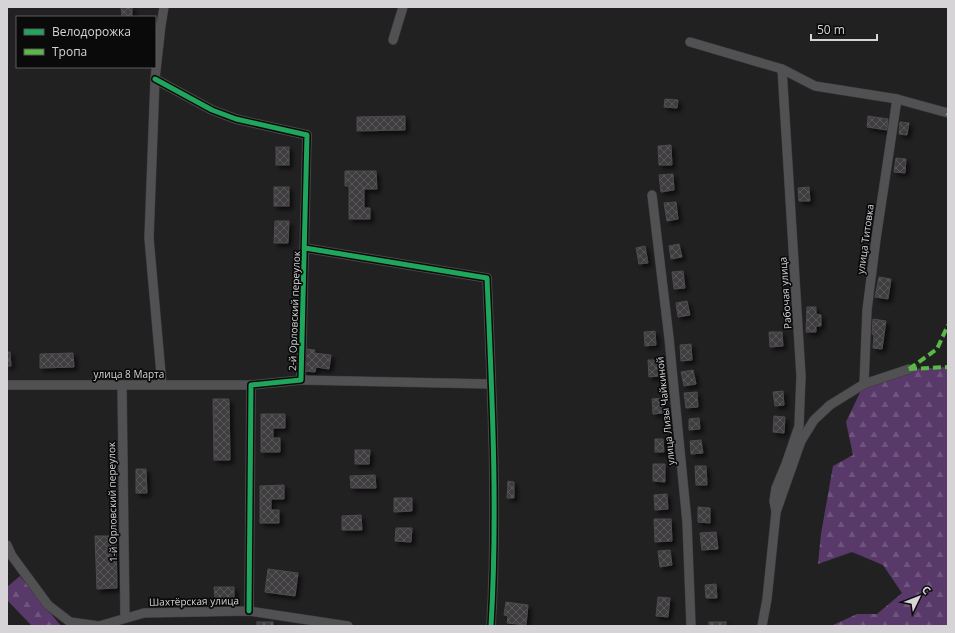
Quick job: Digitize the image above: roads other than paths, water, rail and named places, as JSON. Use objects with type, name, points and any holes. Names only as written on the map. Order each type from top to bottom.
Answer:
[{"type":"street","points":[[162,385],[150,238],[155,79],[164,7]]},
{"type":"street","points":[[393,40],[403,7]]},
{"type":"street","points":[[690,42],[782,69],[815,86],[897,99],[948,113]]},
{"type":"street","name":"Рабочая улица","points":[[776,512],[774,501],[776,488],[799,426],[801,376],[782,69]]},
{"type":"street","name":"2-й Орловский переулок","points":[[155,79],[212,110],[236,119],[307,135],[301,380],[252,385]]},
{"type":"street","name":"улица Титовка","points":[[864,384],[867,310],[897,99]]},
{"type":"street","name":"улица Лизы Чайкиной","points":[[652,195],[669,346],[686,522],[691,626]]},
{"type":"street","points":[[305,248],[487,278],[491,384],[494,566],[491,626]]},
{"type":"street","points":[[762,626],[767,599],[776,512],[801,441],[814,420],[830,405],[864,384],[909,369]]},
{"type":"street","points":[[301,380],[491,384]]},
{"type":"street","name":"улица 8 Марта","points":[[7,385],[252,385]]},
{"type":"street","name":"1-й Орловский переулок","points":[[122,385],[125,618]]},
{"type":"street","points":[[249,611],[252,385]]},
{"type":"street","name":"Шахтёрская улица","points":[[7,545],[12,556],[48,605],[70,622],[99,626],[144,613],[249,611],[348,626]]}]
